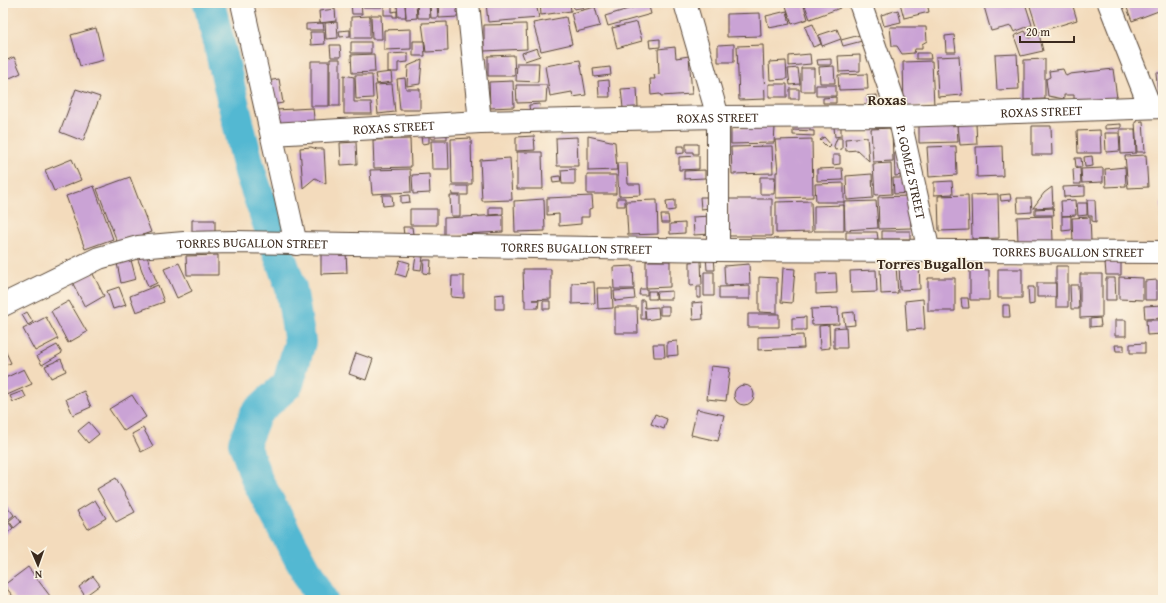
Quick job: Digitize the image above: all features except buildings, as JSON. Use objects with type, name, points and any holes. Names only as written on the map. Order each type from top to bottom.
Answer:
[{"type":"street","points":[[242,3],[272,134],[293,244]]},
{"type":"street","points":[[468,3],[480,122]]},
{"type":"street","points":[[684,3],[718,117],[718,250]]},
{"type":"street","name":"P. GOMEZ STREET","points":[[860,3],[899,116],[929,252]]},
{"type":"street","points":[[1109,3],[1156,107]]},
{"type":"street","name":"ROXAS STREET","points":[[272,134],[480,122],[718,117],[899,116],[1156,107]]},
{"type":"street","name":"TORRES BUGALLON STREET","points":[[3,305],[99,258],[138,247],[184,243],[235,242],[929,252],[1163,252]]},
{"type":"waterway","points":[[209,3],[250,172],[291,288],[300,342],[288,384],[256,413],[244,443],[257,480],[322,600]]},
{"type":"district","name":"Roxas","points":[[887,99]]},
{"type":"district","name":"Torres Bugallon","points":[[930,263]]}]
